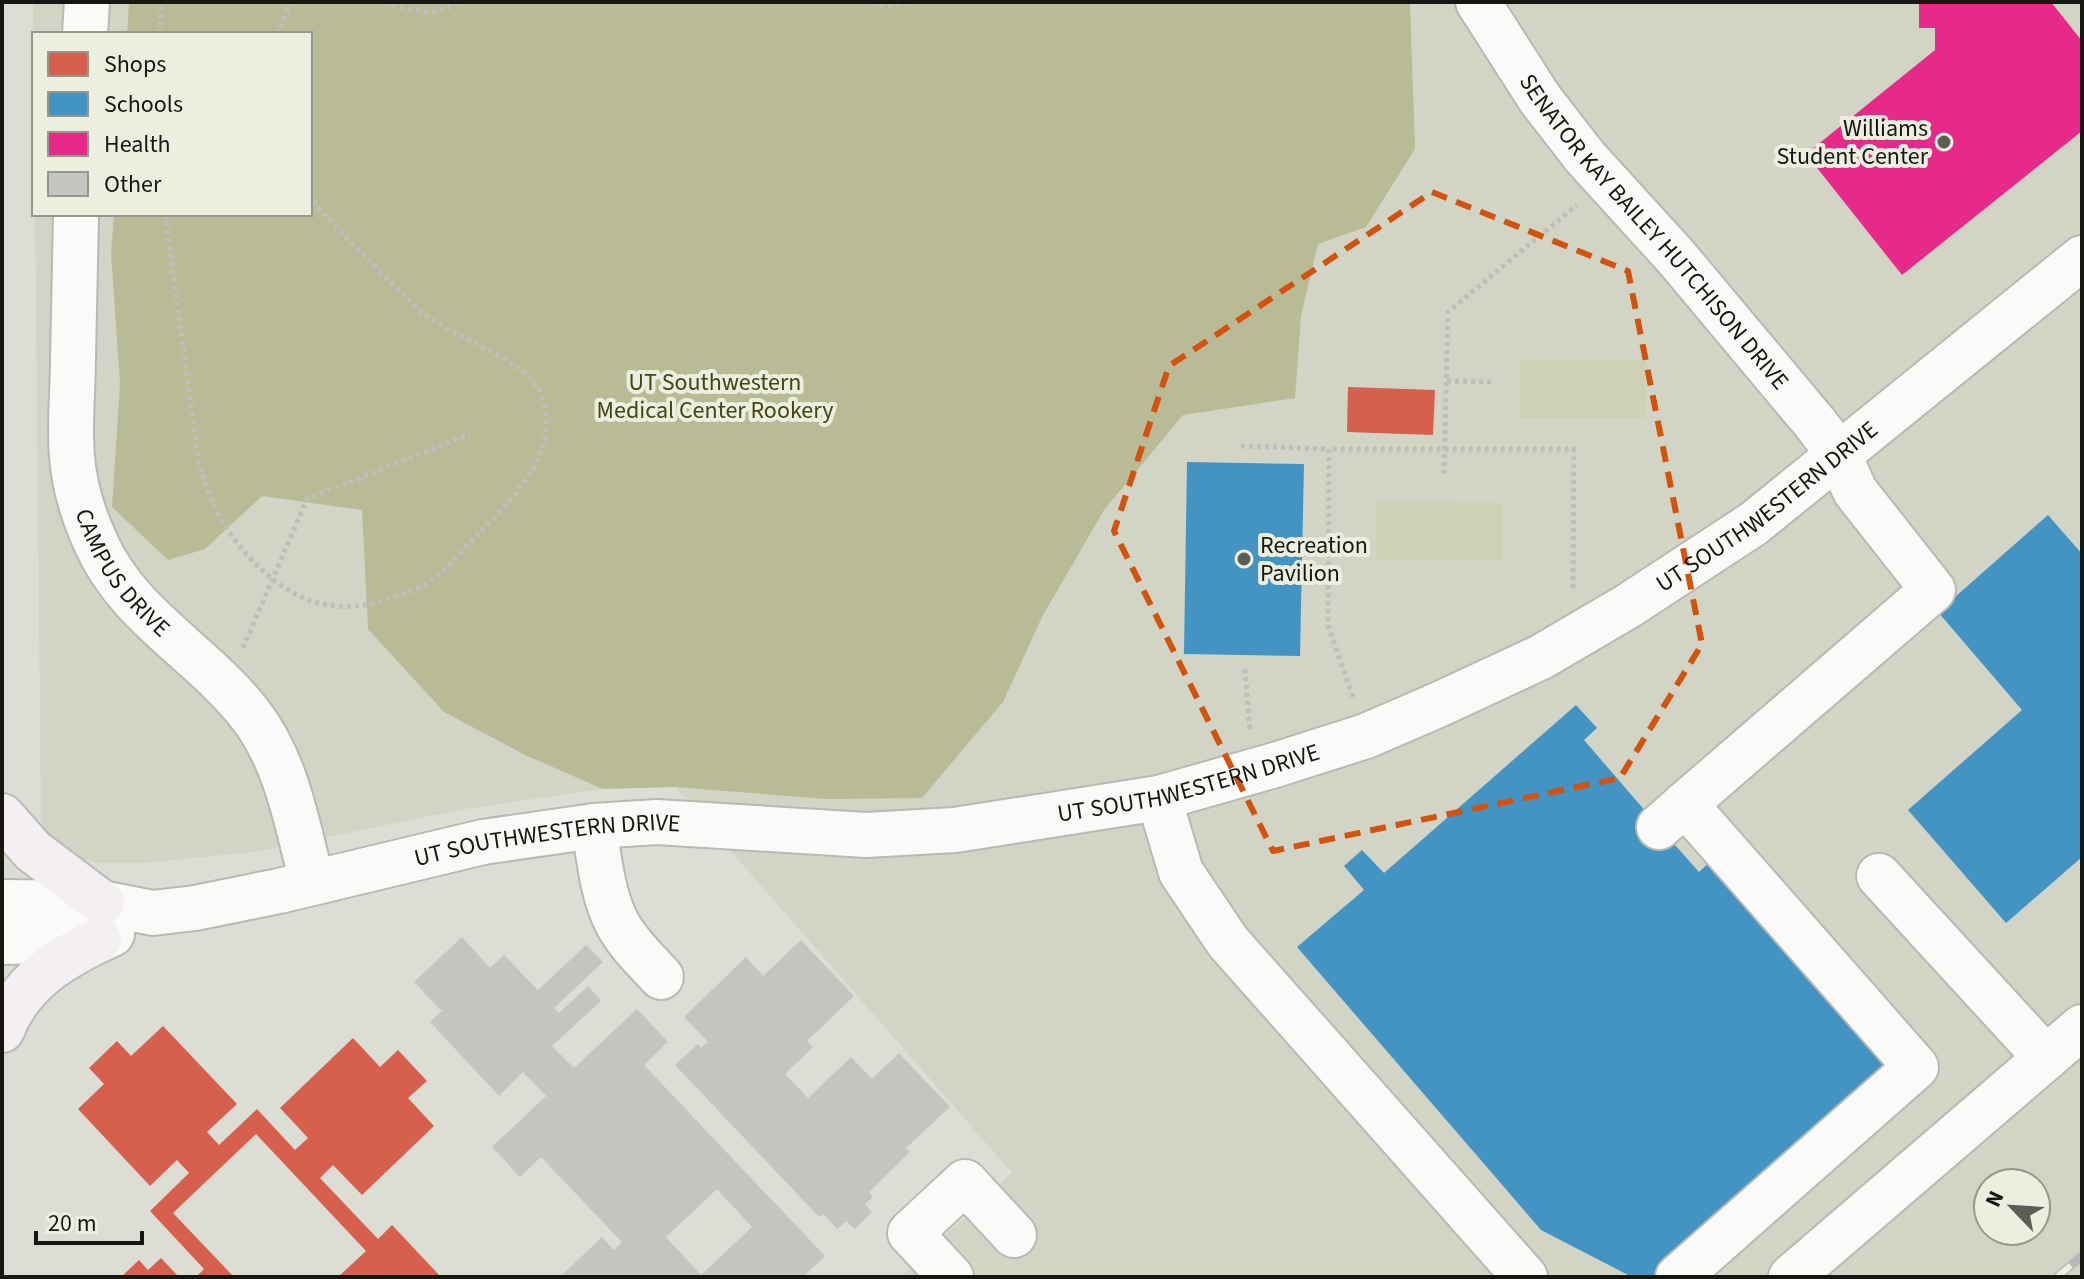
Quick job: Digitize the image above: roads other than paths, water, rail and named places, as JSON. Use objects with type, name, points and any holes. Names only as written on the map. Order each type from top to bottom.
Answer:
[{"type":"main road","points":[[2,816],[100,921],[69,954],[30,984],[7,1017],[2,1030]]},
{"type":"street","points":[[85,32],[87,2]]},
{"type":"street","name":"SENATOR KAY BAILEY HUTCHISON DRIVE","points":[[1478,2],[1540,99],[1585,157],[1676,257],[1805,411],[1838,453],[1855,491],[1933,590],[1672,816],[1916,1067],[1678,1277]]},
{"type":"street","name":"CAMPUS DRIVE","points":[[76,216],[72,456],[81,502],[96,544],[118,583],[149,618],[229,679],[284,777],[312,882]]},
{"type":"street","name":"UT SOUTHWESTERN DRIVE","points":[[2,942],[100,921],[195,908],[483,842],[594,826],[657,822],[866,835],[955,830],[1159,798],[1366,736],[1541,657],[1715,551],[1753,524],[2082,258]]},
{"type":"street","points":[[1159,798],[1181,872],[1228,942],[1525,1277]]},
{"type":"street","points":[[594,826],[607,895],[617,923],[661,977]]},
{"type":"street","points":[[1879,876],[2046,1058]]},
{"type":"street","name":"UT SOUTHWESTERN DRIVE","points":[[2,902],[100,921]]},
{"type":"street","points":[[1791,1277],[2082,1027]]},
{"type":"street","points":[[951,1277],[910,1233],[965,1182],[1014,1235]]},
{"type":"railway","points":[[2057,1277],[2082,1256]]},
{"type":"place","name":"Williams Student Center","points":[[1944,142]]},
{"type":"place","name":"Recreation Pavilion","points":[[1244,559]]},
{"type":"park label","name":"UT Southwestern Medical Center Rookery","points":[[715,396]]}]
